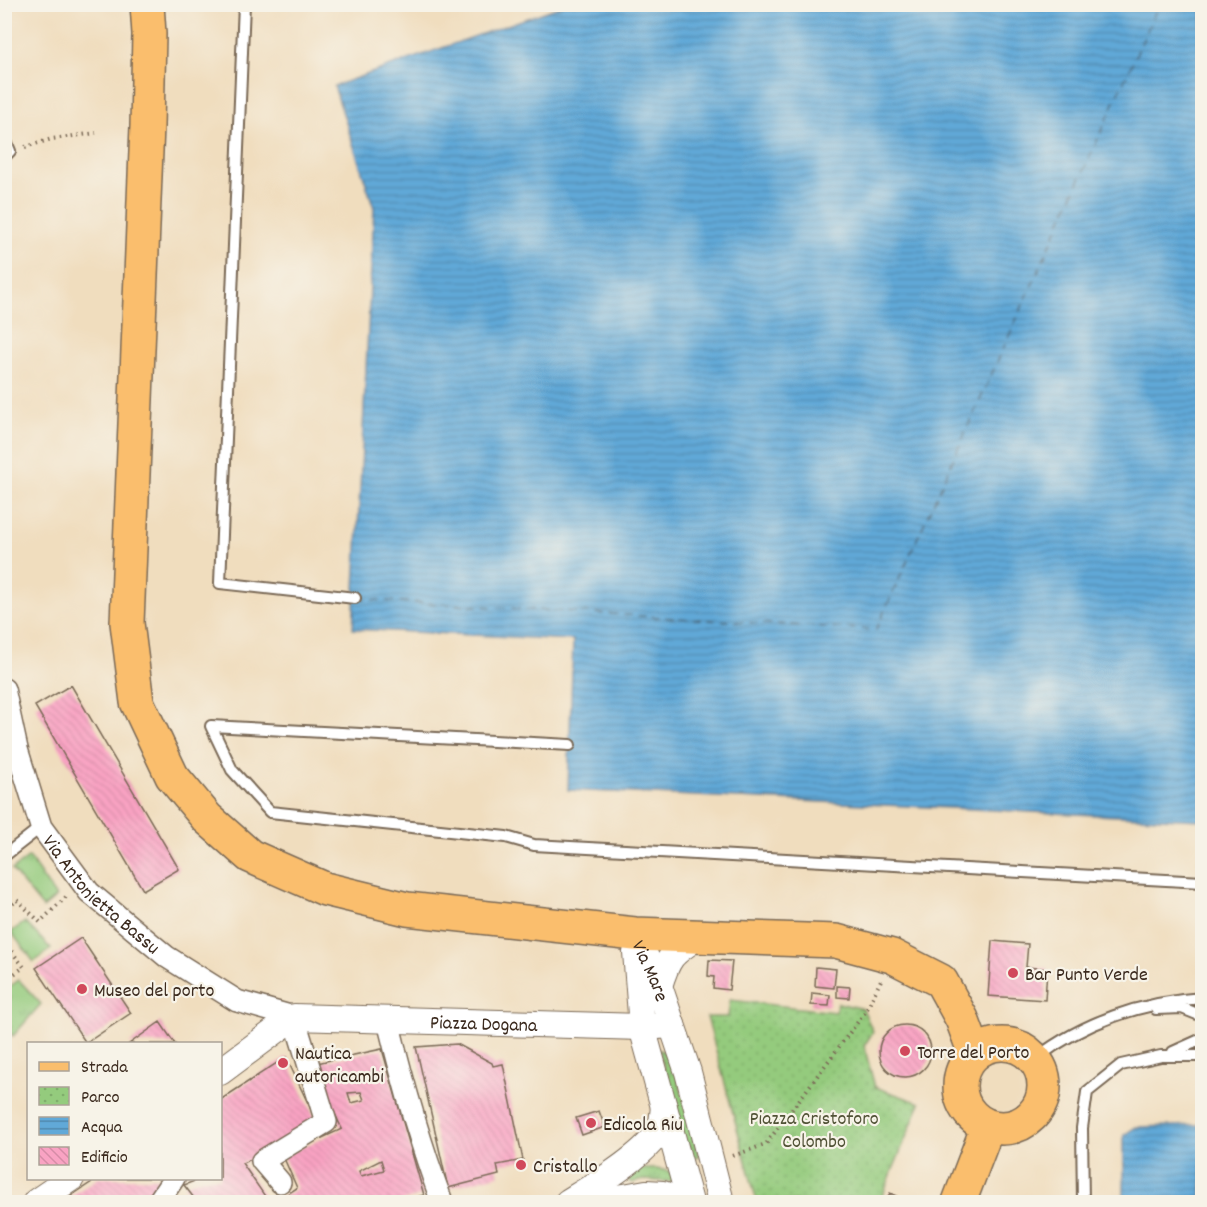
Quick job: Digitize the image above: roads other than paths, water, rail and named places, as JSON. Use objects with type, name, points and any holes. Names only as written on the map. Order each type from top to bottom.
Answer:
[{"type":"main road","points":[[151,14],[127,623],[137,702],[172,776],[207,818],[250,856],[325,889],[407,909],[635,934],[836,941],[892,956],[941,981],[962,1019],[975,1054]]},
{"type":"main road","points":[[995,1044],[1006,1044],[1017,1046],[1035,1059],[1041,1069],[1044,1093],[1040,1105],[1024,1122],[1013,1127],[988,1126],[968,1111],[960,1087],[964,1069],[975,1054],[995,1044]]},
{"type":"main road","points":[[959,1203],[988,1126]]},
{"type":"street","name":"Via Antonietta Bassu","points":[[4,689],[17,749],[41,827],[89,892],[167,957],[237,1001],[294,1017]]},
{"type":"street","name":"Via Mare","points":[[635,934],[659,986],[688,1072],[719,1195]]},
{"type":"street","name":"Via Mare","points":[[635,934],[642,1027],[690,1203]]},
{"type":"street","points":[[659,986],[666,964],[674,951],[696,937]]},
{"type":"street","name":"Piazza Dogana","points":[[294,1017],[642,1027],[672,1025]]},
{"type":"street","points":[[222,1071],[294,1017],[326,1122],[262,1161],[280,1182]]},
{"type":"street","points":[[388,1021],[405,1090],[442,1203]]},
{"type":"street","points":[[568,1203],[646,1147],[661,1127],[664,1107]]},
{"type":"street","points":[[611,1174],[664,1157],[678,1160],[699,1170],[719,1195]]},
{"type":"street","points":[[36,1203],[70,1180]]},
{"type":"street","points":[[158,1203],[173,1180]]},
{"type":"street","points":[[597,1203],[646,1193],[663,1194],[680,1203]]},
{"type":"lane","points":[[244,4],[220,583],[355,598]]},
{"type":"lane","points":[[4,137],[10,151],[4,157]]},
{"type":"lane","points":[[570,745],[211,726],[232,770],[270,812],[506,837],[534,845],[1203,882]]},
{"type":"lane","points":[[4,856],[41,827]]},
{"type":"lane","points":[[1035,1059],[1051,1047],[1092,1024],[1171,1000],[1203,998]]},
{"type":"lane","points":[[1137,1009],[1182,1008],[1203,1016]]},
{"type":"lane","points":[[1083,1203],[1082,1128],[1088,1092],[1121,1065],[1184,1049],[1203,1039]]},
{"type":"lane","points":[[1161,1056],[1203,1056]]},
{"type":"water","points":[[564,5],[1202,5],[1202,820],[568,790],[573,640],[353,629],[374,208],[334,86]]},
{"type":"water","points":[[1202,1125],[1202,1202],[1124,1202],[1124,1135],[1136,1127]]},
{"type":"place","name":"Bar Punto Verde","points":[[1013,973]]},
{"type":"place","name":"Museo del porto","points":[[82,989]]},
{"type":"place","name":"Torre del Porto","points":[[905,1051]]},
{"type":"place","name":"Nautica autoricambi","points":[[283,1063]]},
{"type":"place","name":"Edicola Riu","points":[[591,1123]]},
{"type":"place","name":"Cristallo","points":[[521,1165]]},
{"type":"park label","name":"Piazza Cristoforo Colombo","points":[[814,1128]]}]
